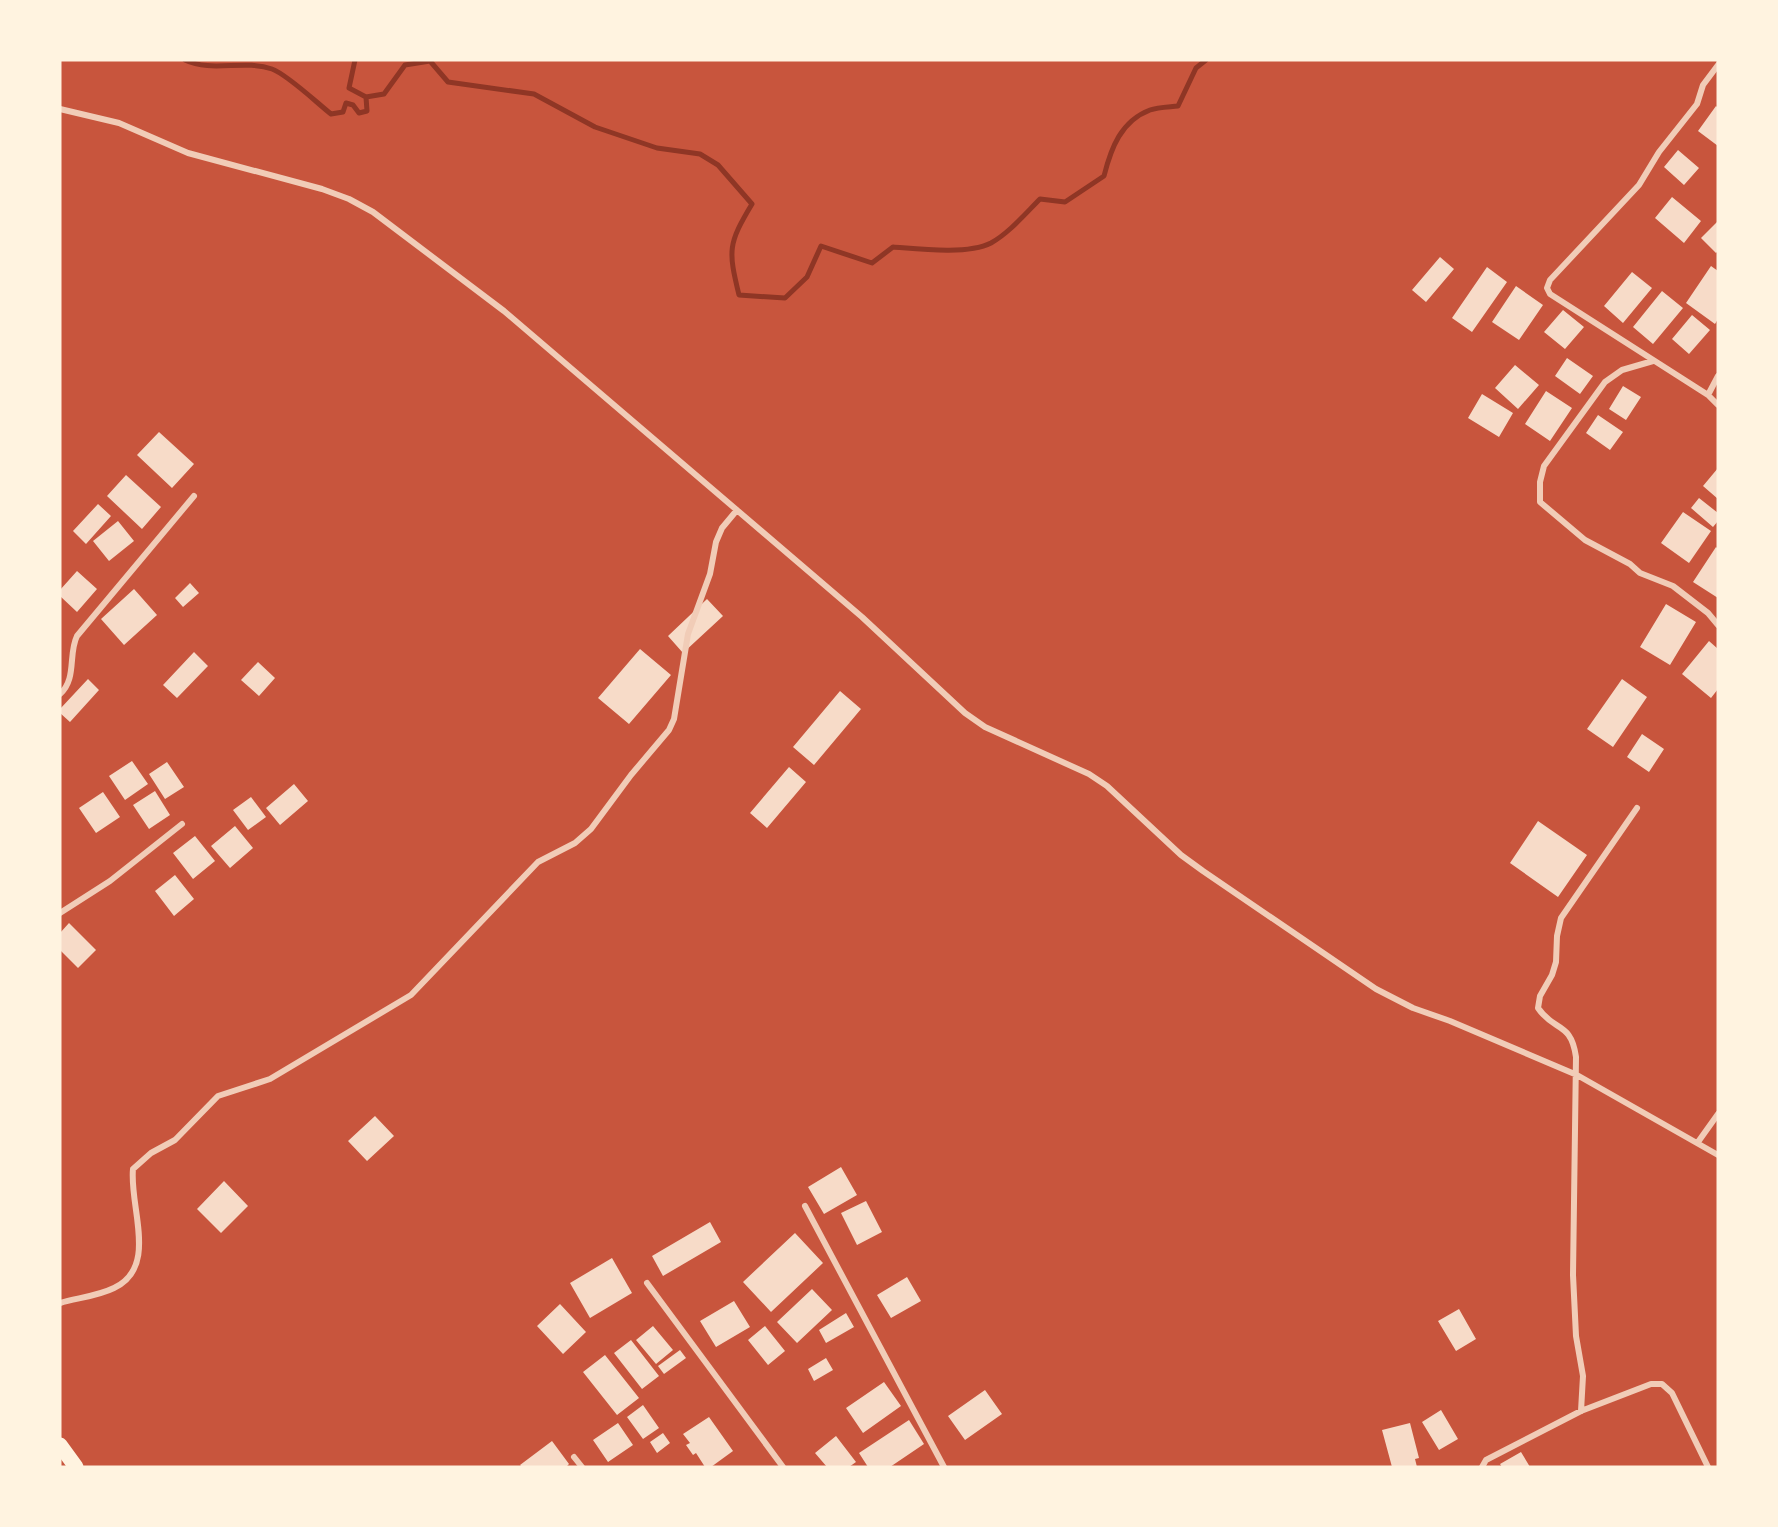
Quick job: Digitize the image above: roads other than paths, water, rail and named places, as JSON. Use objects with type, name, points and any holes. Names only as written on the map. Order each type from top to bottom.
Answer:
[{"type":"highway","points":[[60,1445],[76,1467]]},
{"type":"street","points":[[1718,65],[1703,85],[1697,104],[1659,152],[1639,185],[1550,280],[1547,288],[1550,294],[1708,395],[1718,405]]},
{"type":"street","points":[[60,109],[119,123],[188,153],[322,189],[349,199],[373,213],[504,312],[862,617],[965,713],[985,727],[1089,774],[1107,786],[1188,860],[1376,989],[1413,1008],[1450,1021],[1577,1075],[1718,1155]]},
{"type":"street","points":[[1653,361],[1622,370],[1605,382],[1544,466],[1540,482],[1540,502],[1585,540],[1620,557],[1640,573],[1673,585],[1708,613],[1718,625]]},
{"type":"street","points":[[1708,395],[1718,376]]},
{"type":"street","points":[[60,694],[66,689],[70,678],[73,644],[77,636],[194,495]]},
{"type":"street","points":[[60,1303],[115,1288],[134,1273],[140,1254],[131,1182],[133,1169],[151,1153],[175,1140],[218,1096],[270,1079],[411,995],[538,862],[575,843],[591,829],[669,730],[674,719],[688,634],[710,574],[716,542],[722,528],[736,510]]},
{"type":"street","points":[[1581,1411],[1583,1376],[1576,1336],[1573,1275],[1577,1075],[1574,1043],[1567,1032],[1542,1014],[1538,1008],[1540,996],[1552,975],[1556,962],[1557,936],[1561,918],[1637,808]]},
{"type":"street","points":[[60,913],[110,881],[183,824]]},
{"type":"street","points":[[1698,1142],[1718,1114]]},
{"type":"street","points":[[805,1206],[944,1467]]},
{"type":"street","points":[[647,1283],[783,1467]]},
{"type":"street","points":[[1482,1467],[1486,1460],[1581,1411],[1651,1384],[1662,1384],[1672,1393],[1708,1467]]},
{"type":"street","points":[[574,1457],[582,1467]]},
{"type":"waterway","points":[[185,60],[195,64],[250,65],[272,69],[294,83],[331,114],[343,112],[346,103],[353,105],[359,113],[367,111],[366,97]]},
{"type":"waterway","points":[[355,60],[349,88],[366,97],[384,94],[405,65],[430,61],[448,82],[534,94],[595,127],[657,148],[700,154],[718,165],[752,204],[738,229],[732,248],[733,267],[739,295],[785,298],[807,277],[821,246],[872,263],[893,247],[943,250],[981,247],[998,239],[1040,199],[1065,202],[1104,176],[1114,146],[1132,121],[1150,110],[1178,106],[1196,68],[1206,60]]}]
